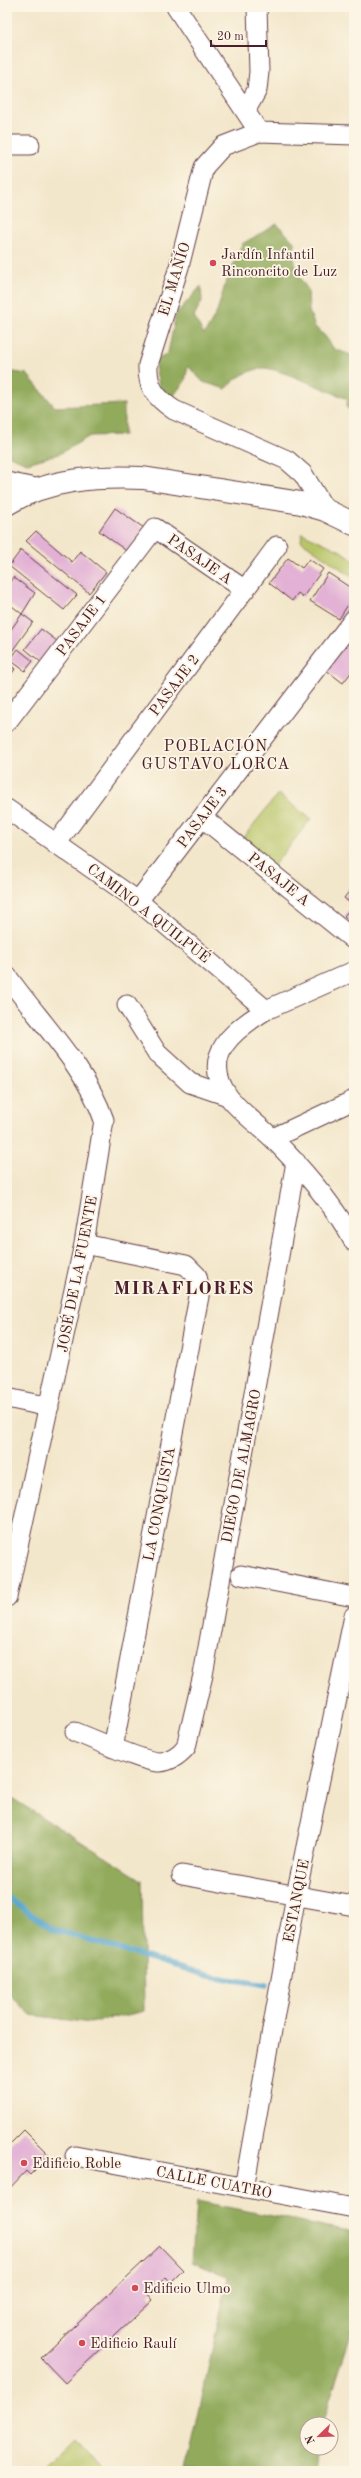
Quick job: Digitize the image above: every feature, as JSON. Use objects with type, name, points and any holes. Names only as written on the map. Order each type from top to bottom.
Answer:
[{"type":"street","points":[[176,7],[246,110],[259,132],[354,135]]},
{"type":"street","points":[[246,110],[257,90],[260,72],[257,7]]},
{"type":"street","name":"EL MAÑÍO","points":[[259,132],[223,146],[204,167],[179,267],[156,335],[147,375],[152,390],[160,400],[174,410],[287,460],[303,474],[325,510]]},
{"type":"street","points":[[7,146],[30,145]]},
{"type":"street","points":[[7,504],[20,496],[40,489],[80,479],[117,477],[143,478],[263,495],[325,510],[354,524]]},
{"type":"street","points":[[7,482],[40,489]]},
{"type":"street","name":"PASAJE A","points":[[155,528],[245,590]]},
{"type":"street","name":"PASAJE 1","points":[[7,722],[155,528]]},
{"type":"street","name":"PASAJE 2","points":[[56,844],[277,546]]},
{"type":"street","name":"PASAJE 3","points":[[138,900],[354,619]]},
{"type":"street","name":"CAMINO A QUILPUÉ","points":[[7,809],[138,900],[266,1010]]},
{"type":"street","name":"PASAJE A","points":[[202,818],[354,940]]},
{"type":"street","points":[[228,1096],[219,1072],[222,1048],[227,1038],[240,1026],[266,1010],[354,971]]},
{"type":"street","name":"JOSÉ DE LA FUENTE","points":[[7,976],[79,1072],[98,1104],[104,1120],[84,1244],[7,1597]]},
{"type":"street","points":[[127,1004],[157,1053],[190,1083],[228,1096],[273,1138],[296,1162],[323,1194],[354,1242]]},
{"type":"street","points":[[273,1138],[354,1100]]},
{"type":"street","name":"DIEGO DE ALMAGRO","points":[[113,1748],[158,1762],[169,1760],[178,1756],[186,1747],[203,1675],[296,1162]]},
{"type":"street","name":"LA CONQUISTA","points":[[84,1244],[186,1265],[197,1276],[200,1291],[113,1748]]},
{"type":"street","points":[[7,1398],[49,1407]]},
{"type":"street","points":[[241,1575],[354,1597]]},
{"type":"street","name":"ESTANQUE","points":[[244,2188],[296,1895],[354,1616]]},
{"type":"street","points":[[75,1732],[113,1748]]},
{"type":"street","points":[[182,1875],[354,1906]]},
{"type":"street","name":"CALLE CUATRO","points":[[75,2156],[354,2208]]},
{"type":"green space","points":[[277,224],[295,243],[294,259],[298,275],[308,290],[309,311],[315,327],[325,336],[334,349],[354,356],[354,414],[346,407],[348,399],[291,376],[263,368],[242,375],[233,381],[226,389],[203,382],[188,366],[185,381],[164,408],[154,362],[168,353],[176,314],[201,286],[202,301],[194,316],[204,335],[217,312],[225,285],[242,244]]},
{"type":"green space","points":[[7,368],[8,371],[27,374],[55,407],[124,404],[124,435],[90,436],[59,454],[27,463],[7,455]]},
{"type":"green space","points":[[302,533],[341,551],[354,561],[354,578],[301,541]]},
{"type":"green space","points":[[278,794],[311,819],[270,870],[238,844]]},
{"type":"green space","points":[[7,1795],[142,1880],[144,2011],[90,2023],[31,2015],[7,1992]]},
{"type":"green space","points":[[196,2201],[354,2232],[354,2325],[325,2416],[299,2416],[299,2456],[315,2456],[313,2471],[186,2471],[228,2277],[192,2262]]},
{"type":"green space","points":[[74,2438],[105,2471],[40,2471]]},
{"type":"building","points":[[115,508],[144,528],[128,552],[99,531]]},
{"type":"building","points":[[36,531],[72,562],[80,551],[106,572],[89,593],[26,541]]},
{"type":"building","points":[[21,550],[77,595],[64,610],[9,566]]},
{"type":"building","points":[[288,558],[302,568],[309,559],[323,569],[303,597],[298,593],[292,601],[269,583]]},
{"type":"building","points":[[328,573],[354,590],[354,595],[339,619],[310,601]]},
{"type":"building","points":[[13,577],[35,593],[22,614],[7,602],[7,586]]},
{"type":"building","points":[[22,614],[33,622],[7,658],[7,635]]},
{"type":"building","points":[[41,629],[57,641],[41,662],[25,649]]},
{"type":"building","points":[[350,639],[354,642],[354,671],[353,670],[343,683],[326,670]]},
{"type":"building","points":[[18,649],[33,661],[25,671],[10,660]]},
{"type":"building","points":[[7,663],[15,669],[7,680]]},
{"type":"building","points":[[354,885],[353,924],[344,916],[353,905],[344,898]]},
{"type":"building","name":"Edificio Roble","points":[[24,2130],[49,2155],[30,2175],[26,2171],[7,2191],[7,2147]]},
{"type":"building","points":[[160,2246],[183,2270],[171,2282],[166,2277],[148,2294],[153,2300],[65,2383],[41,2358]]},
{"type":"waterway","points":[[7,1897],[52,1929],[209,1976],[267,1985]]},
{"type":"place","name":"Jardín Infantil Rinconcito de Luz","points":[[213,263]]},
{"type":"place","name":"Edificio Roble","points":[[24,2163]]},
{"type":"place","name":"Edificio Ulmo","points":[[135,2288]]},
{"type":"place","name":"Edificio Raulí","points":[[82,2343]]},
{"type":"district","name":"POBLACIÓN GUSTAVO LORCA","points":[[216,754]]},
{"type":"district","name":"MIRAFLORES","points":[[184,1287]]}]
